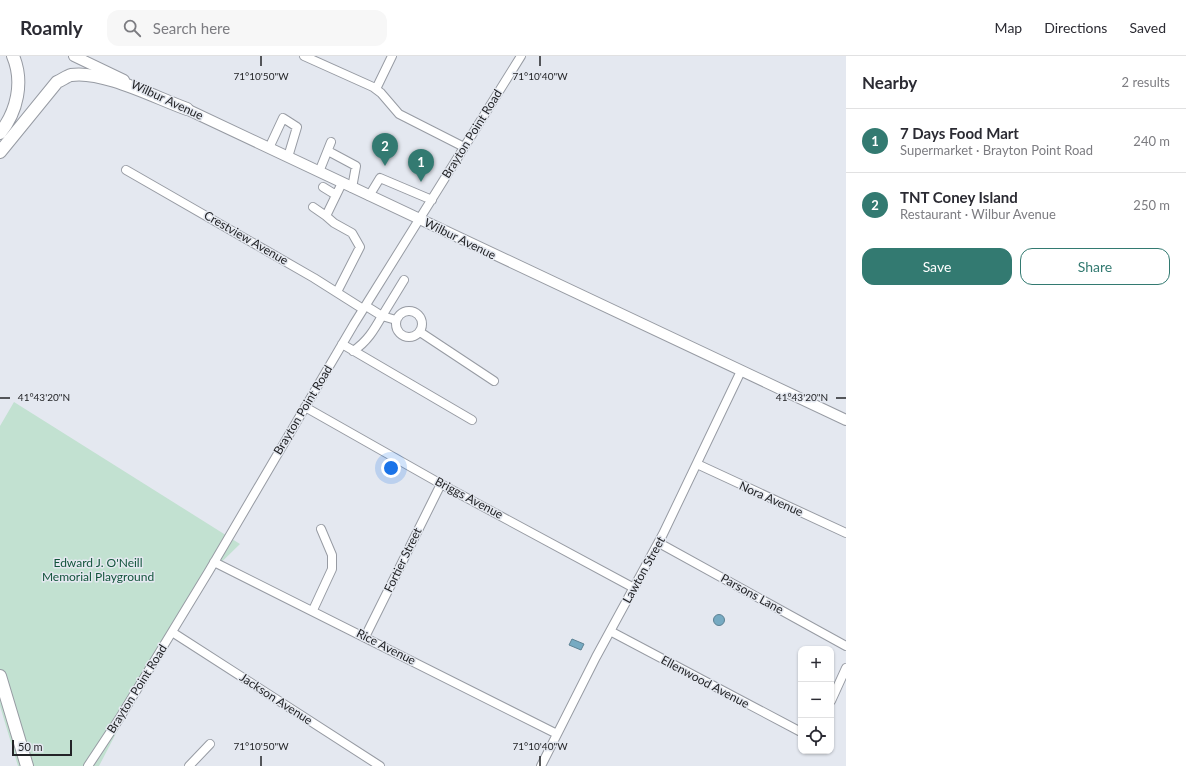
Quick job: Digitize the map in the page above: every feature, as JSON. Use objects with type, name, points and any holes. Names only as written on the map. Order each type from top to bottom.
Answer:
[{"type":"highway","points":[[0,133],[8,123],[17,99],[18,71],[13,56]]},
{"type":"highway","points":[[0,152],[57,82],[70,76],[92,76],[109,79],[187,109]]},
{"type":"highway","points":[[0,676],[27,766]]},
{"type":"main road","name":"Wilbur Avenue","points":[[74,56],[846,420]]},
{"type":"street","points":[[304,56],[376,89],[399,114],[464,148]]},
{"type":"street","points":[[376,89],[392,56]]},
{"type":"street","name":"Brayton Point Road","points":[[88,766],[172,632],[342,344],[521,56]]},
{"type":"street","points":[[268,148],[283,118],[297,127],[288,157]]},
{"type":"street","points":[[319,172],[331,142]]},
{"type":"street","points":[[328,151],[356,166],[352,188]]},
{"type":"street","name":"Crestview Avenue","points":[[126,170],[337,292],[382,316],[396,320]]},
{"type":"street","points":[[369,196],[380,178],[432,200]]},
{"type":"street","points":[[326,216],[342,183]]},
{"type":"street","points":[[323,187],[336,195]]},
{"type":"street","points":[[313,207],[334,223],[352,233],[360,247],[337,292]]},
{"type":"street","points":[[353,350],[363,344],[370,336],[404,280]]},
{"type":"street","points":[[403,312],[415,312],[422,321],[420,332],[414,337],[403,336],[396,328],[396,320],[403,312]]},
{"type":"street","points":[[420,332],[494,381]]},
{"type":"street","points":[[342,344],[472,420]]},
{"type":"street","name":"Lawton Street","points":[[541,766],[610,631],[659,543],[740,371]]},
{"type":"street","name":"Briggs Avenue","points":[[305,407],[441,484],[634,588]]},
{"type":"street","name":"Nora Avenue","points":[[696,464],[846,533]]},
{"type":"street","name":"Fortier Street","points":[[365,637],[441,484]]},
{"type":"street","points":[[313,610],[332,569],[332,555],[321,529]]},
{"type":"street","name":"Parsons Lane","points":[[659,543],[846,646]]},
{"type":"street","name":"Rice Avenue","points":[[214,562],[313,610],[558,734]]},
{"type":"street","name":"Ellenwood Avenue","points":[[610,631],[798,730]]},
{"type":"street","name":"Jackson Avenue","points":[[172,632],[380,766]]},
{"type":"street","points":[[834,694],[846,668]]},
{"type":"street","points":[[188,766],[210,744]]},
{"type":"green space","name":"Edward J. O'Neill Memorial Playground","points":[[14,402],[240,544],[198,585],[161,647],[99,766],[18,766],[0,706],[0,426]]},
{"type":"water","points":[[717,615],[721,615],[723,616],[723,624],[717,625],[714,622],[714,618]]},
{"type":"water","points":[[572,639],[584,644],[581,650],[569,645]]},
{"type":"place","name":"TNT Coney Island","points":[[385,166]]},
{"type":"place","name":"7 Days Food Mart","points":[[421,182]]}]
